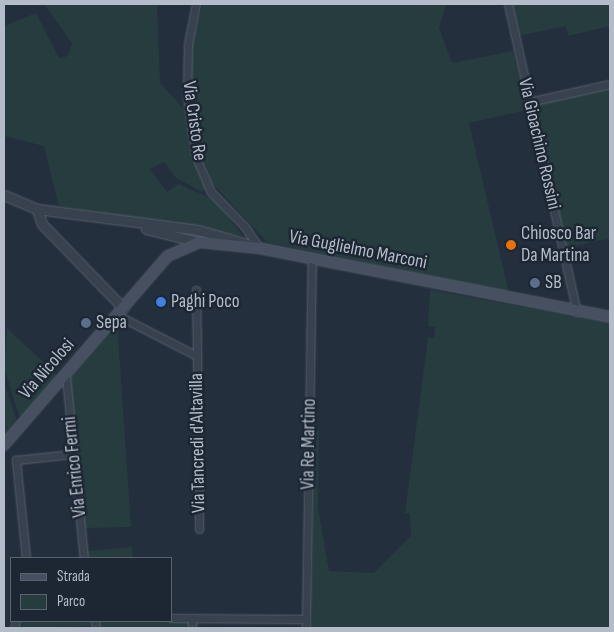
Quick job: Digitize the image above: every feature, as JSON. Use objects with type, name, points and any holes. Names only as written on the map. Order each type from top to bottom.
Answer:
[{"type":"main road","name":"Via Guglielmo Marconi","points":[[199,242],[259,248],[610,317]]},
{"type":"main road","points":[[120,311],[168,256],[199,242]]},
{"type":"main road","name":"Via Nicolosi","points":[[4,445],[66,376],[120,311]]},
{"type":"street","name":"Via Cristo Re","points":[[196,4],[188,44],[187,97],[196,157],[210,192],[245,227],[259,248]]},
{"type":"street","name":"Via Gioachino Rossini","points":[[508,4],[577,312]]},
{"type":"street","points":[[529,102],[610,84]]},
{"type":"street","points":[[4,195],[37,209],[122,223],[198,230],[259,248]]},
{"type":"street","points":[[37,209],[42,224],[120,311]]},
{"type":"street","points":[[122,223],[199,242]]},
{"type":"street","name":"Via Re Martino","points":[[306,628],[312,259]]},
{"type":"street","points":[[196,290],[197,356]]},
{"type":"street","name":"Via Tancredi d'Altavilla","points":[[120,311],[197,356],[199,529]]},
{"type":"street","name":"Via Enrico Fermi","points":[[66,376],[84,557]]},
{"type":"street","points":[[26,557],[16,460],[73,454]]},
{"type":"street","points":[[172,618],[306,619]]},
{"type":"street","points":[[192,618],[192,628]]},
{"type":"green space","points":[[44,4],[157,4],[160,83],[184,109],[195,142],[193,159],[207,189],[202,192],[175,177],[164,162],[150,169],[167,192],[179,184],[216,201],[243,236],[59,206],[44,146],[4,136],[4,26],[36,13],[59,58],[68,56],[72,43]]},
{"type":"green space","points":[[203,4],[446,4],[439,28],[452,63],[513,51],[527,110],[469,123],[509,293],[267,242],[212,183],[203,157],[189,98],[192,46]]},
{"type":"green space","points":[[511,4],[610,4],[610,26],[568,36],[566,26],[518,36]]},
{"type":"green space","points":[[610,87],[610,238],[567,248],[532,105]]},
{"type":"green space","points":[[430,290],[610,323],[610,628],[312,628],[314,431],[319,430],[318,508],[329,571],[374,573],[411,536],[410,513],[405,513],[428,338],[434,338],[435,327],[428,326]]},
{"type":"green space","points":[[117,321],[131,527],[84,528],[69,379]]},
{"type":"green space","points":[[7,328],[59,377],[21,421],[4,368]]},
{"type":"green space","points":[[4,383],[18,424],[4,440]]},
{"type":"green space","points":[[132,547],[133,557],[87,557],[86,551]]},
{"type":"green space","points":[[189,621],[189,628],[98,628],[98,622]]},
{"type":"green space","points":[[18,622],[91,622],[92,626],[16,628]]},
{"type":"place","name":"Chiosco Bar Da Martina","points":[[511,245]]},
{"type":"place","name":"SB","points":[[535,283]]},
{"type":"place","name":"Paghi Poco","points":[[161,302]]},
{"type":"place","name":"Sepa","points":[[86,323]]}]
